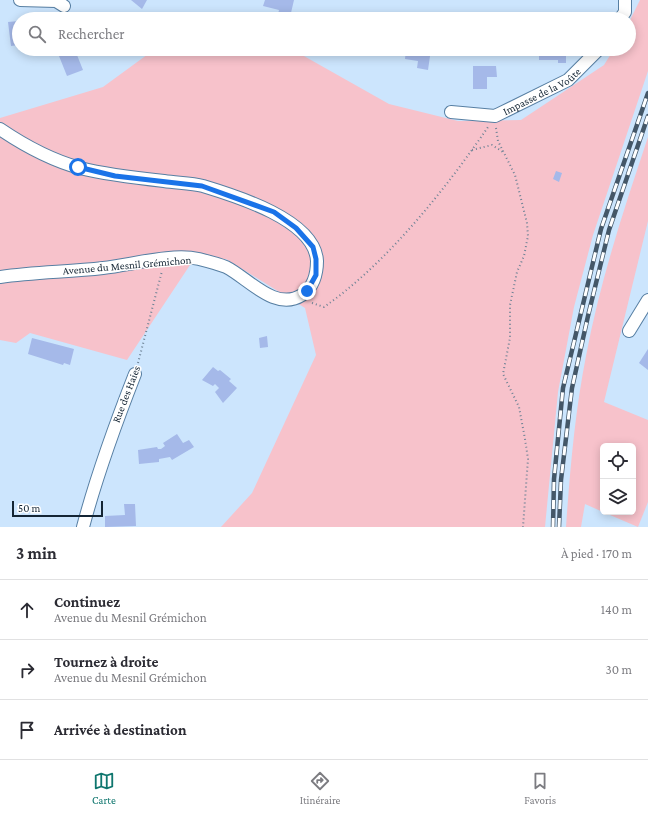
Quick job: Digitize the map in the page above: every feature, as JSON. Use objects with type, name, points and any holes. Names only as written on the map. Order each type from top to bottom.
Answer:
[{"type":"street","points":[[20,0],[56,1],[64,6]]},
{"type":"street","points":[[623,10],[631,0]]},
{"type":"street","name":"Impasse de la Voûte","points":[[451,112],[495,116],[568,80],[592,56]]},
{"type":"street","points":[[0,129],[30,149],[78,167],[115,176],[202,186],[274,212],[306,236],[313,247],[316,259],[316,275],[307,291],[298,298]]},
{"type":"street","name":"Avenue du Mesnil Grémichon","points":[[0,277],[36,272],[103,268],[165,259],[197,258],[226,267],[259,290],[281,300],[298,298]]},
{"type":"street","points":[[629,331],[648,300]]},
{"type":"street","name":"Rue des Haies","points":[[83,527],[98,472],[112,432],[136,374]]},
{"type":"path","points":[[298,298],[324,307],[344,293],[420,218],[495,116]]},
{"type":"path","points":[[495,116],[498,141],[515,175],[527,223],[528,236],[524,256],[517,272],[510,305],[510,338],[503,374],[519,407],[528,459],[523,527]]},
{"type":"path","points":[[471,150],[492,145],[503,152]]},
{"type":"path","name":"Rue des Haies","points":[[136,374],[165,259]]},
{"type":"shaded area","points":[[640,0],[648,0],[648,71],[593,235],[574,307],[558,392],[545,527],[221,527],[252,493],[316,355],[305,308],[226,259],[190,265],[127,360],[30,333],[16,343],[0,340],[0,118],[103,87],[145,56],[304,56],[389,104],[458,121],[521,120],[604,65],[610,56],[636,56],[636,12],[634,12]]},
{"type":"shaded area","points":[[648,137],[648,221],[604,402],[648,420],[648,502],[638,527],[610,515],[636,515],[636,443],[600,443],[600,511],[585,504],[581,527],[566,527],[576,420],[582,377],[592,328],[613,245]]},
{"type":"building","points":[[131,0],[147,0],[142,9]]},
{"type":"building","points":[[265,0],[294,0],[291,12],[278,12],[279,10],[263,6]]},
{"type":"building","points":[[8,22],[12,22],[12,46],[11,46]]},
{"type":"building","points":[[59,56],[77,56],[83,70],[67,76]]},
{"type":"building","points":[[405,56],[430,56],[428,70],[417,68],[418,61],[405,59]]},
{"type":"building","points":[[539,56],[566,56],[566,63],[558,63],[558,60],[539,60]]},
{"type":"building","points":[[473,66],[496,66],[497,77],[487,77],[487,89],[473,89]]},
{"type":"building","points":[[556,171],[562,173],[559,182],[553,179]]},
{"type":"building","points":[[267,336],[268,347],[260,348],[259,338]]},
{"type":"building","points":[[32,338],[74,349],[70,365],[64,363],[63,365],[28,354]]},
{"type":"building","points":[[648,349],[648,370],[639,363]]},
{"type":"building","points":[[213,367],[218,371],[220,370],[231,379],[229,381],[237,388],[223,403],[215,392],[219,388],[215,384],[213,386],[202,380]]},
{"type":"building","points":[[177,434],[183,443],[189,440],[194,447],[172,460],[170,457],[159,459],[159,462],[139,464],[138,450],[157,447],[158,449],[161,449],[165,446],[163,443]]},
{"type":"building","points":[[124,504],[135,504],[136,526],[105,527],[105,516],[125,515]]},
{"type":"railway","points":[[553,527],[554,479],[563,388],[601,229],[648,93]]},
{"type":"railway","points":[[559,527],[561,480],[572,388],[609,230],[648,116]]},
{"type":"route","points":[[78,167],[115,176],[202,186],[274,212],[306,236],[313,247],[316,259],[316,275],[307,291]]}]
